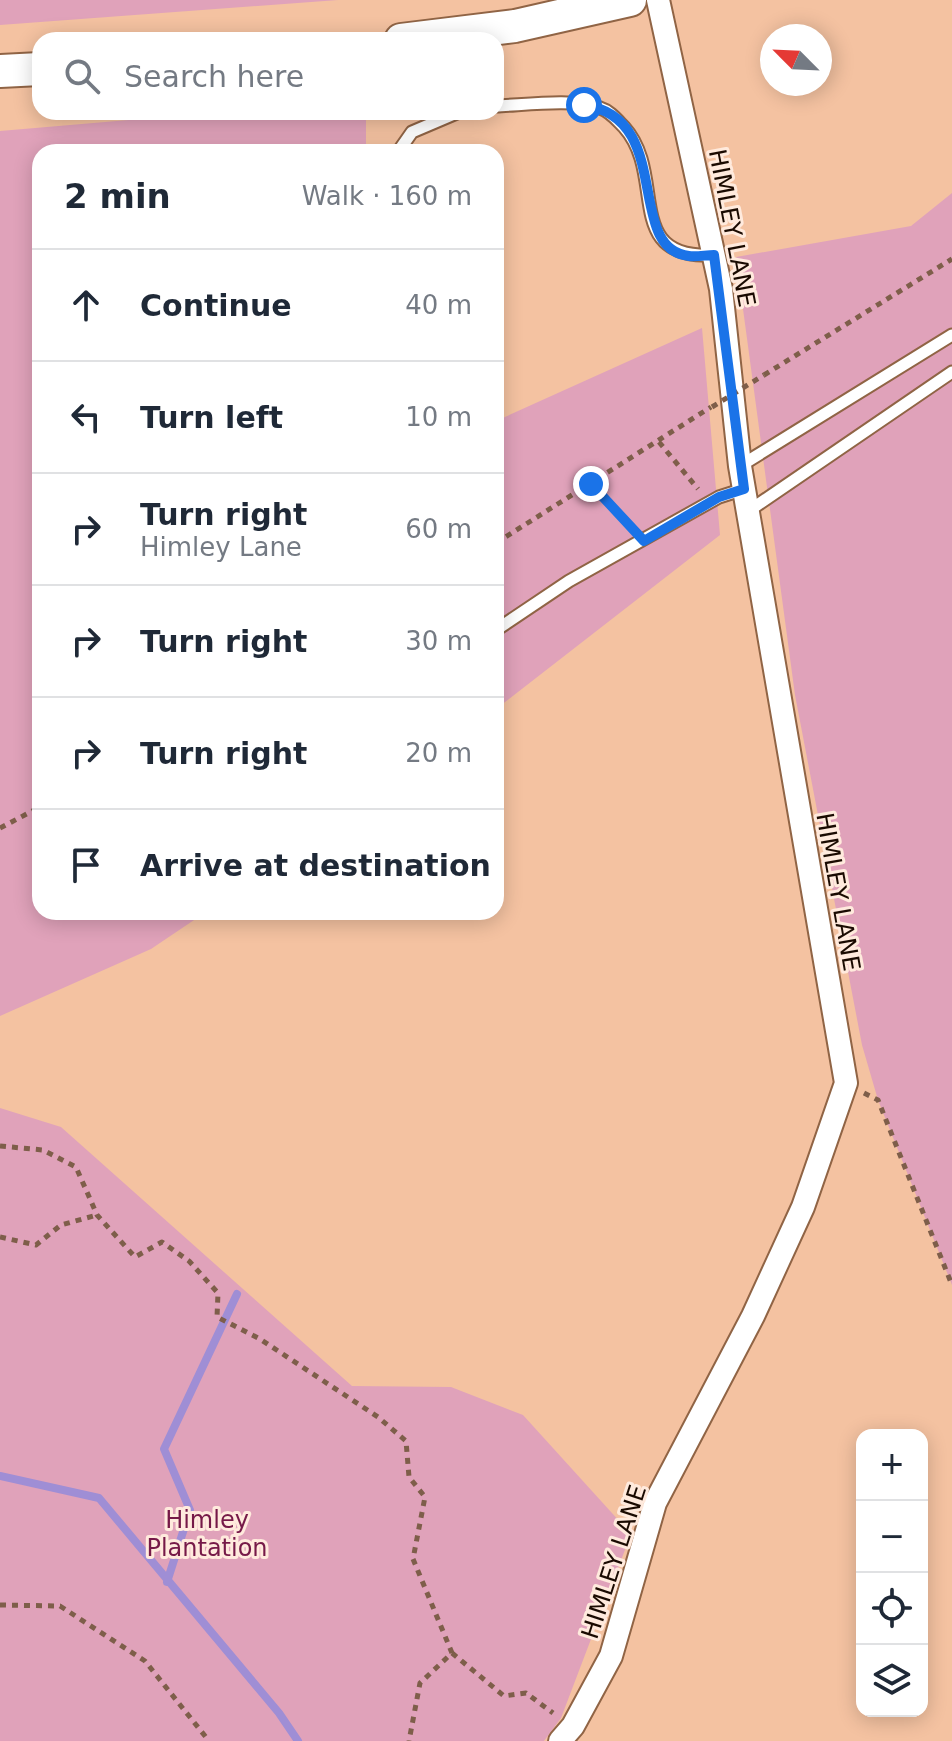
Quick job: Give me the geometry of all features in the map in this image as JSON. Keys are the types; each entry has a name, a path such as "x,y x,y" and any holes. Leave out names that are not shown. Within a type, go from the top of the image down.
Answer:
{"main road":[{"path":"466,32 515,26 630,0"},
{"path":"0,71 32,69"}],"street":[{"name":"HIMLEY LANE","path":"566,1734 611,1656 655,1503 753,1316 797,1221 846,1083 814,915 740,466 721,289 658,0"}],"lane":[{"path":"504,106 584,105 600,107 613,115 642,153 652,219 660,238 673,250 687,256 714,255"},
{"path":"404,144 412,132 440,120"},
{"path":"740,466 952,335"},
{"path":"504,625 569,581 709,502 747,499 952,372"}],"path":[{"path":"504,538 952,259"},
{"path":"659,442 709,502"},
{"path":"591,484 644,541"},
{"path":"0,828 32,811"},
{"path":"846,1083 878,1100 952,1285"},
{"path":"0,1146 43,1150 76,1167 97,1215 135,1257 162,1242 189,1261 218,1293 217,1317 244,1330 378,1417 406,1441 409,1477 425,1497 413,1559 452,1653 504,1696 526,1693 566,1734"},
{"path":"0,1237 36,1245 61,1225 97,1215"},
{"path":"0,1605 60,1606 73,1613 145,1661 209,1741"},
{"path":"409,1741 420,1683 452,1653"}],"green space":[{"path":"0,0 338,0 0,25"},
{"path":"129,120 366,120 366,144 32,144 32,920 194,920 151,949 0,1016 0,131"},
{"path":"952,193 952,1285 878,1100 862,1045 795,695 736,257 911,226"},
{"path":"702,328 720,535 504,703 504,417"},
{"name":"Himley Plantation","path":"0,1108 61,1127 352,1386 451,1387 523,1415 631,1534 561,1718 544,1741 0,1741"}],"waterway":[{"path":"167,1582 190,1510 164,1449 237,1294"},
{"path":"0,1476 99,1498 279,1713 298,1741"}],"route":[{"path":"584,105 600,107 613,115 642,153 652,219 660,238 673,250 687,256 714,255 721,289 744,489 719,497 644,541 591,484"}]}
